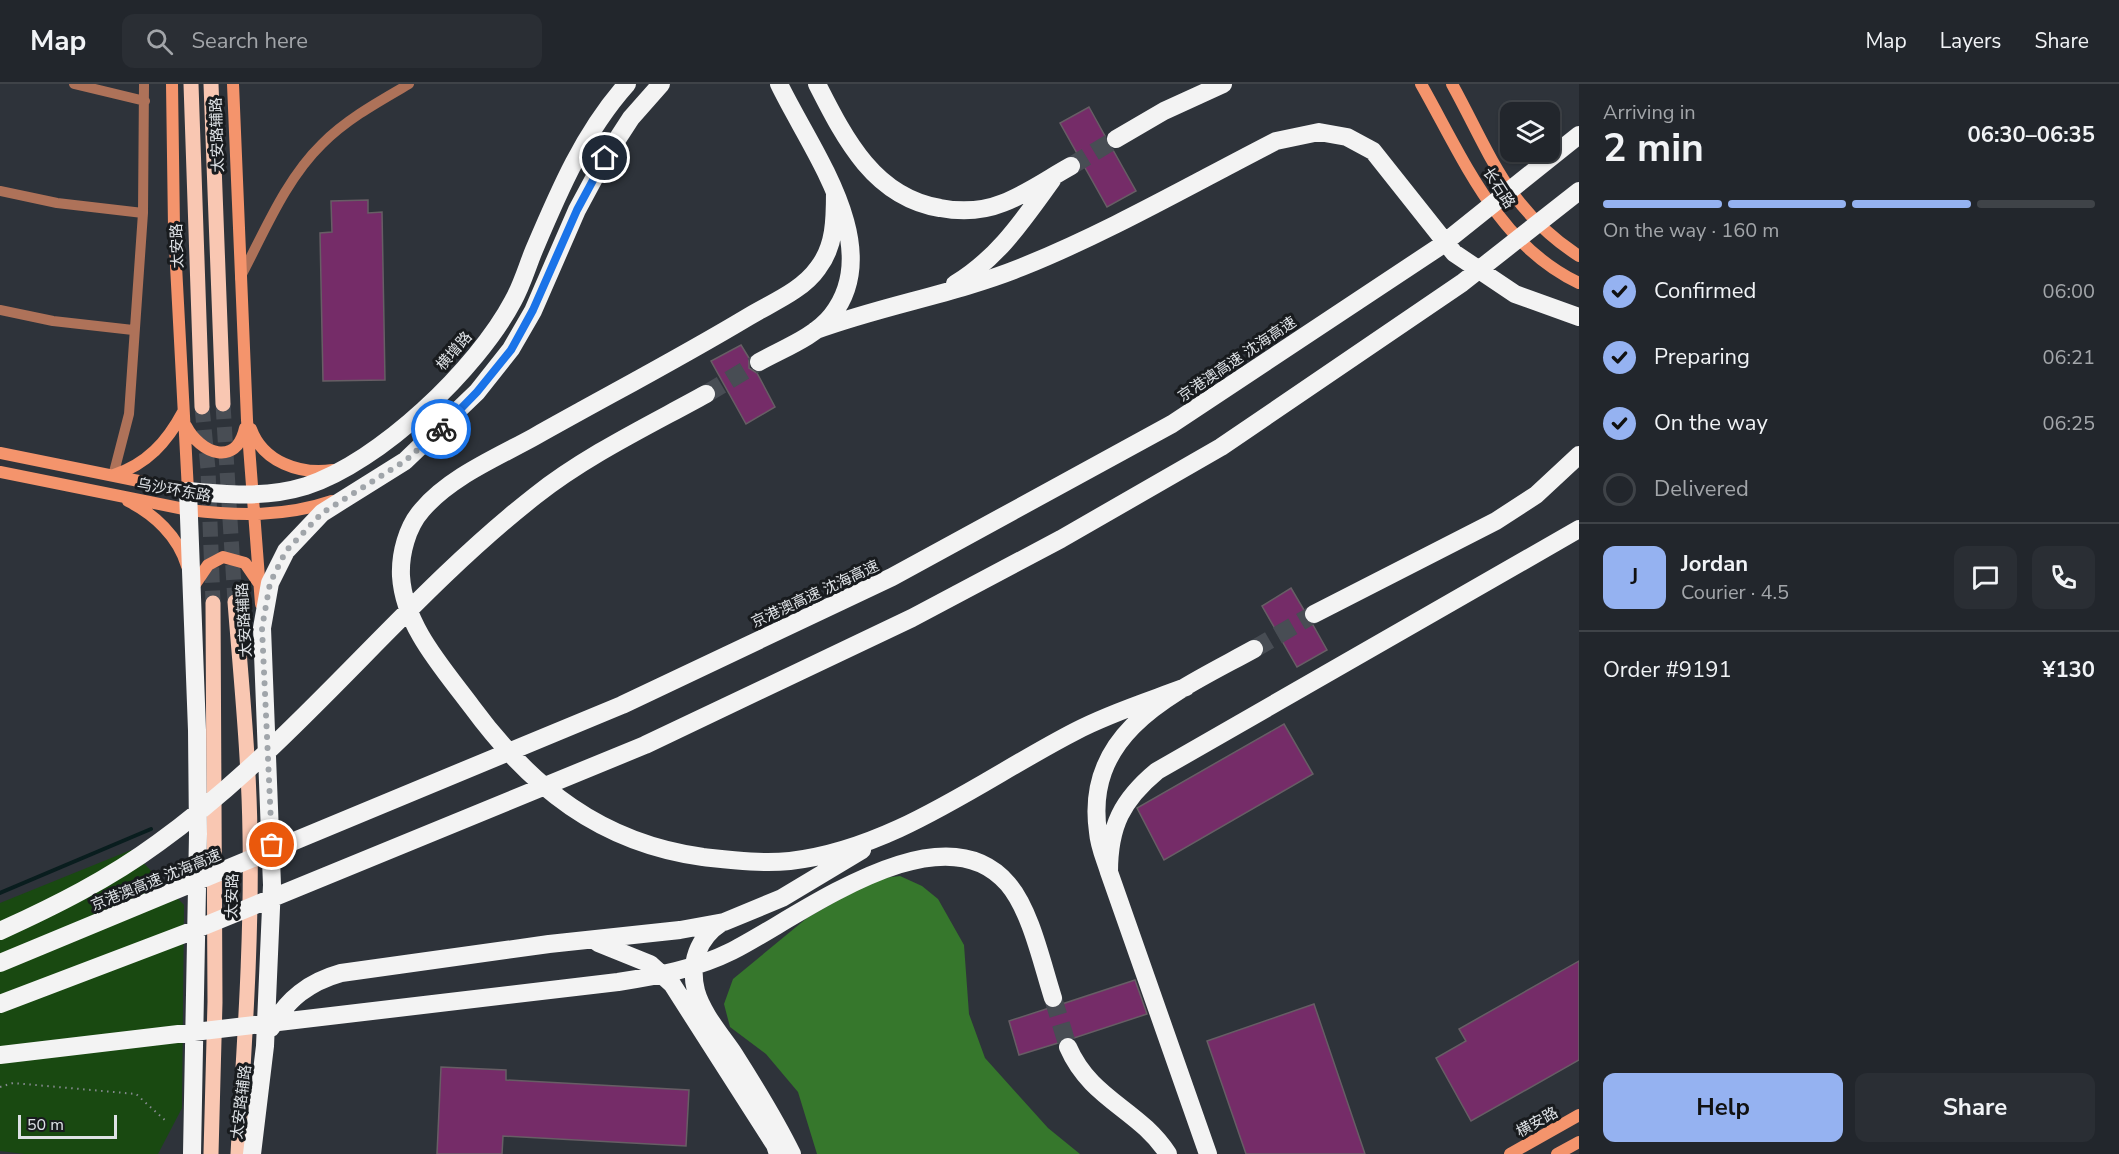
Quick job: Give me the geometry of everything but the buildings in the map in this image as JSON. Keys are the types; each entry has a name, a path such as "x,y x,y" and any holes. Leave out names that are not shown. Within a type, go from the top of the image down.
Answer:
{"highway":[{"name":"横增路","path":"188,491 253,495 304,486 329,477 344,468 391,436 422,411 458,377 491,335 514,300 581,146 606,106 627,84"},
{"path":"262,628 270,583 286,551 322,513 344,497 405,461 477,392 511,350 533,310 577,210 605,158 631,118 661,84"},
{"path":"768,84 794,115"},
{"path":"779,84 835,192 847,222 852,248 851,272 844,297 831,316 816,330"},
{"path":"817,84 854,151 874,176 898,194 923,205 954,210 978,210 1002,203 1064,170 993,256 940,294"},
{"path":"823,84 829,108"},
{"path":"1116,139 1174,106 1223,84"},
{"path":"759,362 816,330 851,317 940,294 1023,267 1276,141 1319,132 1347,137 1373,152 1454,253 1515,294 1579,317"},
{"name":"京港澳高速 沈海高速","path":"0,963 622,705 892,577 1172,424 1439,247 1579,135"},
{"path":"0,1004 192,931 645,745 912,618 1061,538 1221,447 1462,283 1579,191"},
{"path":"835,192 834,225 830,247 816,271 803,284 726,330 467,473 420,512 409,530 402,555 401,578 405,600 425,643 491,733 522,769 546,790 600,824 660,848 692,855 755,861 788,861 822,855 892,833"},
{"path":"0,931 106,878 159,843 226,789 503,522 572,470 706,394"},
{"path":"1314,614 1468,536 1536,495 1579,455"},
{"path":"188,491 193,587 198,834 192,1154"},
{"path":"1109,872 1109,846 1116,822 1138,786 1157,771 1579,529"},
{"name":"太安路辅路","path":"252,1154 266,1038 272,837 262,628"},
{"path":"1208,1154 1109,872 1098,835 1096,812 1102,769 1114,746 1130,728 1186,687 1254,649"},
{"path":"792,1154 768,1107 705,1010 697,992 695,959 699,945 707,932 724,922 782,898 892,833 1077,730 1186,687"},
{"path":"0,1055 650,977 700,965 721,956 855,881 899,863 929,857 957,857 983,865 1007,883 1020,903 1053,998"},
{"path":"266,1038 286,1005 310,984 333,975 549,944 680,930 724,922"},
{"path":"591,941 650,964 672,984 775,1145 778,1154"},
{"path":"1068,1047 1087,1081 1141,1124 1168,1154"}],"main road":[{"path":"172,84 174,228 188,491"},
{"name":"太安路","path":"191,84 202,407"},
{"path":"211,84 222,404"},
{"name":"太安路辅路","path":"233,84 247,420 262,628"},
{"name":"长石路","path":"1421,84 1493,209 1515,237 1538,259 1579,282"},
{"name":"长石路","path":"1452,84 1491,163 1516,200 1541,229 1579,256"},
{"path":"184,416 198,444 219,453 234,448 240,441 247,420"},
{"path":"112,476 136,466 158,449 184,416"},
{"path":"247,420 254,438 264,451 280,463 320,472 344,468"},
{"name":"乌沙环东路","path":"0,453 188,491"},
{"name":"乌沙环东路","path":"0,472 189,510 255,515 306,510 344,497"},
{"path":"116,495 156,519 171,536 184,558 193,587"},
{"path":"193,587 208,565 223,557 245,563 260,585"},
{"name":"太安路","path":"235,602 248,755 250,877 248,1002 238,1154"},
{"name":"太安路","path":"211,1154 214,1002 213,603"},
{"path":"259,1154 262,1079"},
{"name":"横安路","path":"1510,1154 1579,1116"},
{"path":"1557,1154 1579,1142"}],"street":[{"path":"74,84 144,101"},
{"path":"112,476 129,414 133,330 144,213 144,84"},
{"path":"240,278 290,184 321,145 360,111 409,84"},
{"path":"0,191 57,203 144,213"},
{"path":"0,310 53,321 133,330"}],"path":[{"path":"0,1087 14,1083 136,1094 166,1121"}],"green space":[{"path":"131,850 184,905 182,1108 158,1154 25,1154 0,1151 0,903"},
{"path":"900,876 922,886 938,899 964,945 969,1014 985,1058 1048,1128 1080,1154 817,1154 798,1092 766,1054 730,1027 724,1004 733,979 807,918 875,879"}],"waterway":[{"path":"0,893 151,829"}],"tunnel":[{"path":"1071,166 1116,139"},
{"path":"706,394 759,362"},
{"path":"223,404 235,602"},
{"path":"202,407 208,469 213,603"},
{"path":"1254,649 1314,614"},
{"path":"1053,998 1068,1047"}],"way so far":[{"path":"272,845 262,628 270,583 286,551 322,513 344,497 405,461 441,429"}],"route":[{"path":"441,429 477,392 511,350 533,310 577,210 605,158"}]}
